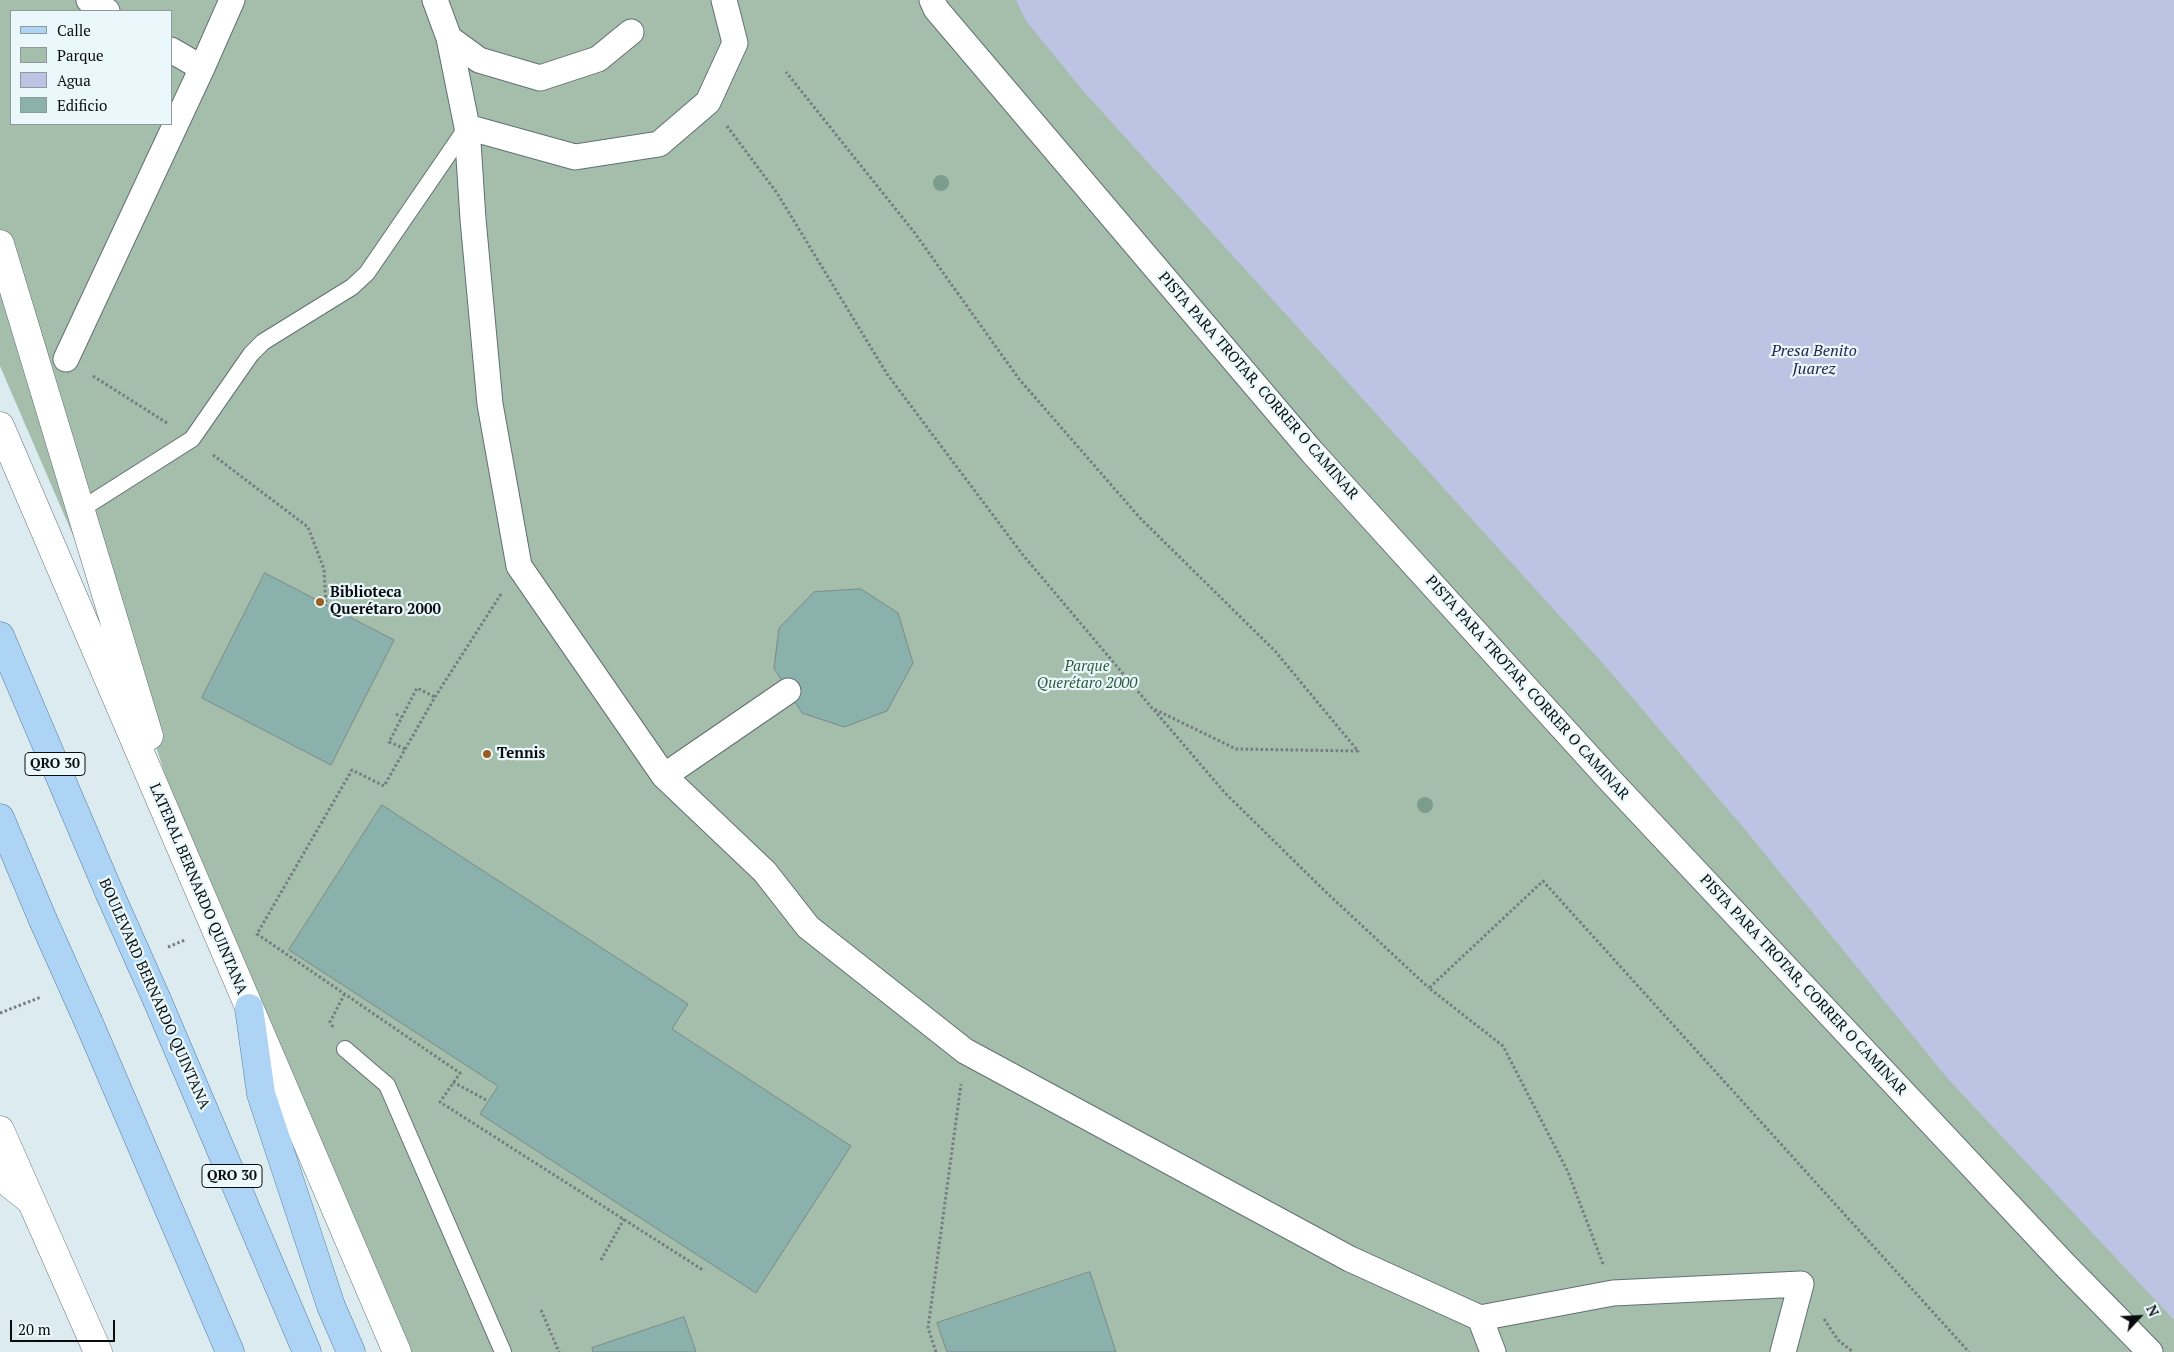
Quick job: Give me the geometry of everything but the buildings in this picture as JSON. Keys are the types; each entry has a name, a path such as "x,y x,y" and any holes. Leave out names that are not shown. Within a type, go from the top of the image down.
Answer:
{"main road":[{"name":"BOULEVARD BERNARDO QUINTANA","path":"0,636 109,892 158,1000 307,1352"},
{"path":"0,818 230,1352"},
{"path":"249,1008 261,1094 331,1306 351,1352"}],"street":[{"path":"89,0 106,10"},
{"path":"66,359 232,0"},
{"path":"467,127 575,157 659,144 708,102 735,44 724,0"},
{"name":"PISTA PARA TROTAR, CORRER O CAMINAR","path":"932,0 936,9 1312,452 1608,778 2064,1264 2150,1352"},
{"path":"438,1 449,38 467,127 473,219 490,404 519,566 664,776 765,872 808,927 965,1052 1350,1259 1480,1318 1613,1293 1801,1284 1783,1352"},
{"path":"449,38 479,60 540,78 598,58 631,32"},
{"path":"172,51 202,68"},
{"path":"0,244 190,871"},
{"name":"LATERAL BERNARDO QUINTANA","path":"0,426 397,1352"},
{"path":"664,776 788,691"},
{"path":"0,1130 98,1352"},
{"path":"0,1176 30,1200"},
{"path":"1480,1318 1493,1352"}],"lane":[{"path":"80,510 192,439 251,354 263,342 352,287 367,274 467,127"},
{"path":"345,1049 387,1085 503,1352"}],"path":[{"path":"786,72 914,232 1019,379 1140,518 1275,650 1358,751 1236,749 1152,708"},
{"path":"708,102 778,193 888,374 1023,555 1225,793 1328,894 1429,988 1503,1046 1568,1172 1613,1293"},
{"path":"66,359 192,439 308,527 324,569 326,605"},
{"path":"519,566 435,697 384,786 352,770 257,934 344,995 460,1072 440,1102 703,1270"},
{"path":"405,749 389,742 417,688 435,697"},
{"path":"396,714 402,717"},
{"path":"1429,988 1542,881 1969,1352"},
{"path":"344,995 330,1022 345,1049"},
{"path":"936,1352 928,1328 965,1052"},
{"path":"453,1082 488,1101"},
{"path":"601,1260 624,1220"},
{"path":"541,1310 559,1352"}],"green space":[{"name":"Parque Querétaro 2000","path":"0,0 2174,0 2174,1352 399,1352 197,876 134,677 0,366"}],"water":[{"name":"Presa Benito Juarez","path":"1016,0 2174,0 2174,1320 1948,1079 1747,832 1607,668 1085,93 1026,21"}],"place":[{"name":"Biblioteca Querétaro 2000","path":"320,602"},
{"name":"Tennis","path":"487,754"}]}
